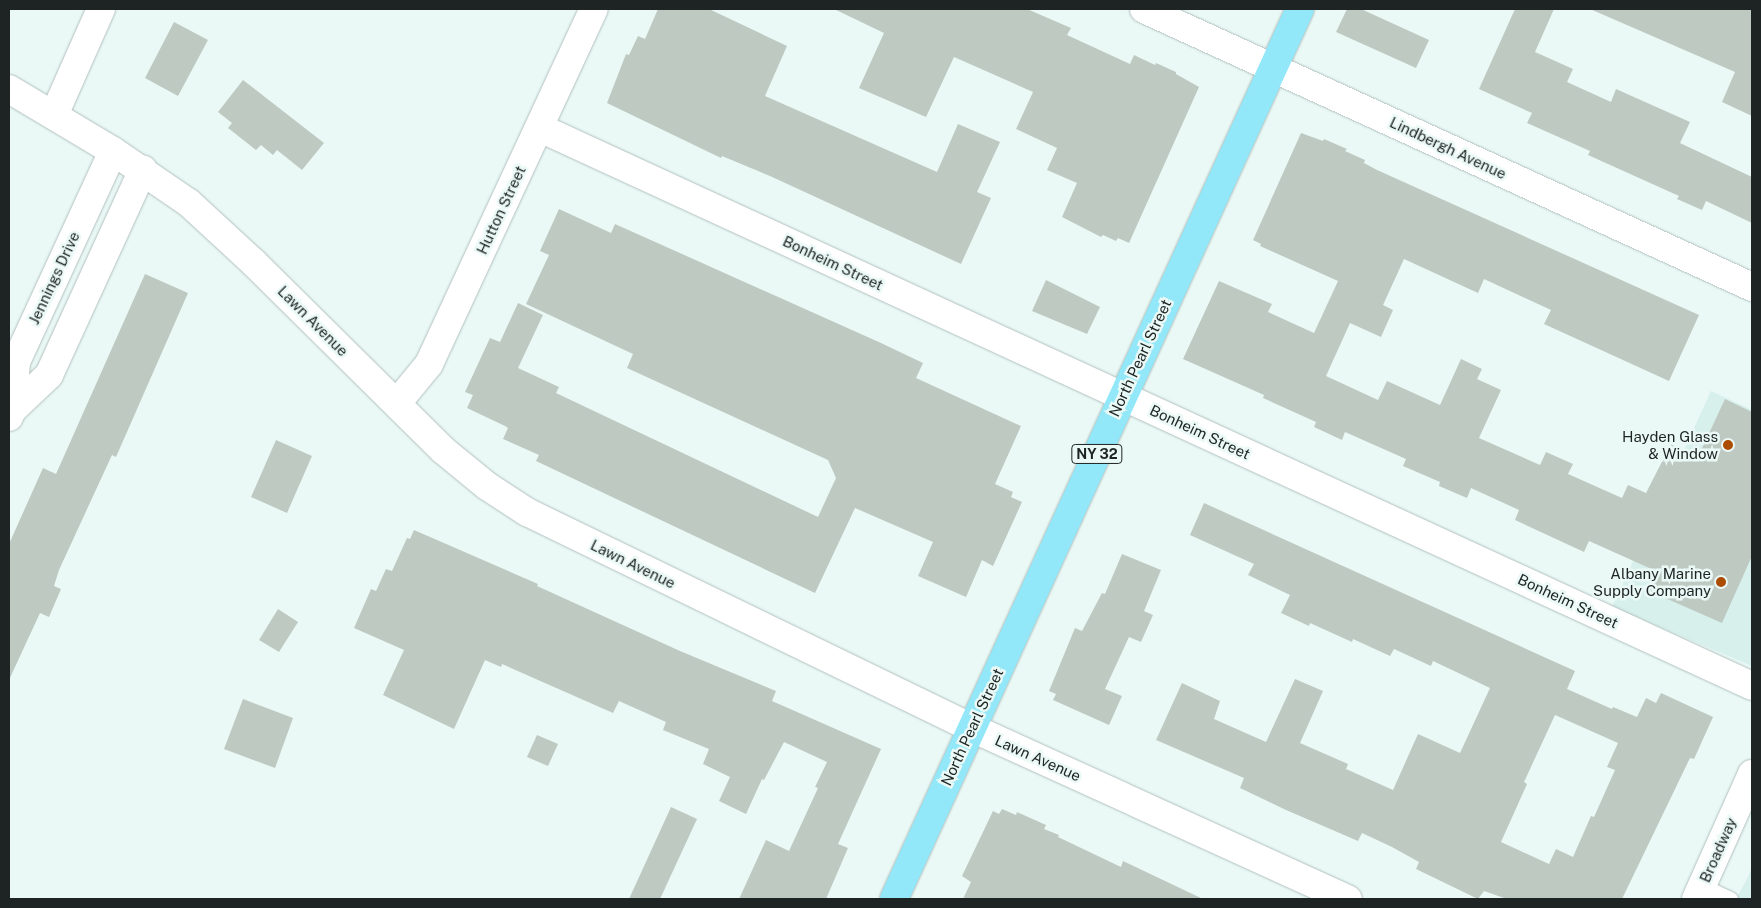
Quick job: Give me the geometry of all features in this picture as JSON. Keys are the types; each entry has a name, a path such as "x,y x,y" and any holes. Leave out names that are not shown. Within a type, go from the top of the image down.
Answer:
{"main road":[{"name":"North Pearl Street","path":"894,899 1300,9"}],"street":[{"path":"54,115 101,9"},
{"name":"Hutton Street","path":"397,404 429,364 594,9"},
{"name":"Lindbergh Avenue","path":"1144,9 1752,286"},
{"name":"Lawn Avenue","path":"9,89 113,151 189,203 226,235 442,450 487,486 527,512 972,728 1348,899"},
{"name":"Bonheim Street","path":"540,128 1752,686"},
{"name":"Jennings Drive","path":"10,413 16,362 113,151"},
{"name":"Jennings Drive","path":"10,413 49,375 143,170"},
{"name":"Broadway","path":"1699,892 1752,774"}],"lane":[{"path":"1699,892 1730,899"}],"shaded area":[{"path":"1711,391 1752,410 1752,666 1612,607"},
{"path":"1752,867 1752,899 1736,899 1748,877"}],"building":[{"path":"658,9 709,9 787,46 765,96 937,172 958,124 1000,142 977,192 991,198 961,264 770,176 722,156 721,158 607,103 626,54 629,55 638,36 645,39"},
{"path":"834,9 1027,9 1071,28 1067,35 1130,64 1134,55 1176,72 1176,74 1199,87 1129,243 1118,238 1116,241 1103,235 1101,237 1062,217 1077,183 1047,170 1057,148 1016,129 1033,92 954,57 926,117 859,88 884,33"},
{"path":"1347,9 1361,9 1429,40 1416,68 1336,32"},
{"path":"1515,9 1554,9 1535,52 1573,69 1567,82 1611,102 1616,89 1690,122 1680,143 1752,177 1752,223 1706,201 1702,210 1677,199 1679,196 1588,155 1590,151 1527,123 1532,113 1479,89"},
{"path":"1590,9 1752,9 1752,116 1722,102 1735,72"},
{"path":"174,22 208,40 178,96 145,78"},
{"path":"243,80 324,143 302,170 277,150 273,155 261,145 256,150 228,128 232,123 218,112"},
{"path":"1301,133 1323,141 1324,139 1347,149 1345,151 1365,160 1364,163 1377,170 1699,315 1669,381 1544,324 1551,310 1484,279 1478,293 1404,259 1383,305 1393,310 1381,337 1350,323 1326,376 1378,400 1387,381 1440,405 1461,359 1482,369 1477,379 1501,390 1479,438 1540,465 1546,452 1573,464 1568,474 1622,498 1628,485 1646,493 1671,444 1698,457 1725,399 1752,412 1752,556 1722,623 1647,590 1656,571 1589,541 1584,552 1515,520 1519,510 1471,488 1467,498 1439,486 1440,482 1403,466 1406,459 1345,432 1342,440 1314,427 1316,422 1263,398 1264,395 1183,359 1219,281 1272,304 1268,312 1314,333 1338,281 1260,246 1261,244 1253,240"},
{"path":"559,209 611,233 615,224 881,343 923,363 916,378 1021,426 995,484 1013,492 1011,497 1022,502 993,566 982,560 966,597 918,576 933,542 855,508 815,593 536,461 539,455 503,439 508,428 467,408 473,395 465,392 490,338 500,342 518,303 543,315 518,368 559,387 556,393 818,517 836,478 828,460 627,368 633,354 526,304 549,255 540,251"},
{"path":"145,274 188,293 116,457 112,455 59,570 54,586 61,589 49,617 40,613 9,680 9,544 43,468 56,474"},
{"path":"1046,280 1100,307 1087,334 1032,311"},
{"path":"276,440 312,456 287,513 251,497"},
{"path":"1204,503 1575,671 1567,689 1612,709 1613,707 1637,717 1646,698 1656,703 1661,693 1713,717 1694,759 1690,758 1622,899 1507,899 1484,891 1478,899 1416,869 1419,862 1392,847 1362,833 1358,841 1286,810 1240,788 1244,778 1156,740 1182,683 1220,701 1214,719 1266,742 1295,679 1323,691 1300,743 1348,764 1346,769 1393,790 1418,734 1460,753 1490,688 1433,661 1431,666 1394,649 1390,656 1353,639 1352,642 1310,623 1309,626 1281,613 1290,595 1248,575 1254,564 1190,535","holes":["1555,715 1618,743 1607,767 1615,770 1594,817 1591,816 1573,857 1556,849 1549,864 1501,842 1527,784 1524,782"]},
{"path":"414,530 538,584 537,586 680,651 776,691 772,701 881,749 838,844 848,848 826,899 739,899 766,840 789,851 818,788 815,787 827,762 784,742 764,780 762,779 746,814 719,801 730,777 703,764 709,749 663,730 666,722 619,701 613,713 502,664 501,667 485,660 454,729 383,695 404,650 354,628 371,589 376,591 386,569 392,571 407,538 410,539"},
{"path":"1122,554 1161,570 1144,611 1153,615 1141,642 1129,637 1105,689 1122,696 1109,725 1053,700 1056,694 1049,691 1075,628 1082,631 1102,593 1105,594"},
{"path":"278,609 298,622 279,652 259,640"},
{"path":"243,699 293,718 275,768 224,749"},
{"path":"537,735 558,744 548,766 527,757"},
{"path":"671,807 697,819 660,899 629,899"},
{"path":"1002,809 1016,815 1017,812 1046,825 1044,829 1059,835 1058,837 1121,867 1123,861 1203,899 963,899 971,882 962,876 993,811 999,814"}],"place":[{"name":"Hayden Glass & Window","path":"1728,445"},
{"name":"Albany Marine Supply Company","path":"1721,582"}]}
